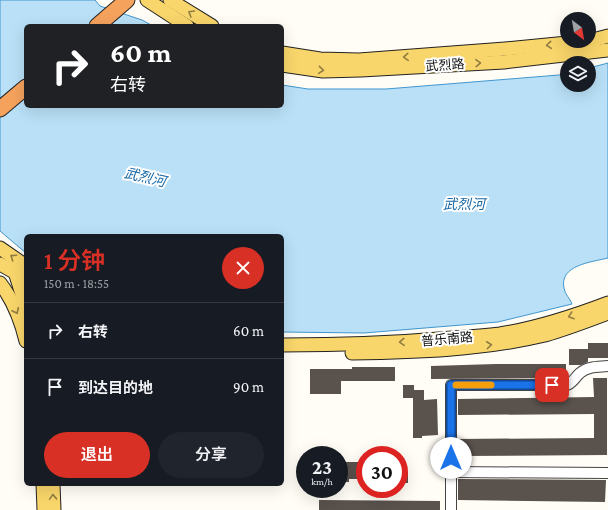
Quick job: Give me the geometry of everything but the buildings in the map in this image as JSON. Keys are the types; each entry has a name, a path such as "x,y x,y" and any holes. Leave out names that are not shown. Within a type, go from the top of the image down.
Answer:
{"highway":[{"path":"99,24 125,2"},
{"path":"0,109 24,89"}],"main road":[{"path":"147,0 184,24"},
{"path":"170,0 209,24"},
{"name":"武烈路","path":"596,42 607,44"},
{"name":"武烈路","path":"284,53 320,59 359,60 560,44"},
{"name":"武烈路","path":"284,65 323,71 504,62 607,44"},
{"path":"0,248 22,272 24,289"},
{"path":"0,264 22,272"},
{"path":"0,284 18,314 24,334"},
{"name":"普乐南路","path":"284,345 360,344 419,341 500,334 530,328 566,318 608,303"},
{"name":"普乐南路","path":"284,352 336,354 391,353 502,343 546,334 608,313"},
{"path":"43,486 44,510"},
{"path":"53,486 54,510"}],"street":[{"path":"450,510 451,385 566,385 571,383 586,369 608,366"},
{"path":"451,472 608,473"}],"water":[{"name":"武烈河","path":"0,0 95,0 100,6 142,20 149,24 24,24 24,108 284,108 284,85 308,89 386,89 560,75 560,92 596,92 596,66 608,63 608,258 578,266 567,274 564,280 564,288 565,293 572,304 498,322 364,333 284,332 284,234 24,234 24,251 0,231"}],"slow traffic":[{"path":"456,385 491,385"}],"route":[{"path":"451,458 451,385 552,385"}]}
